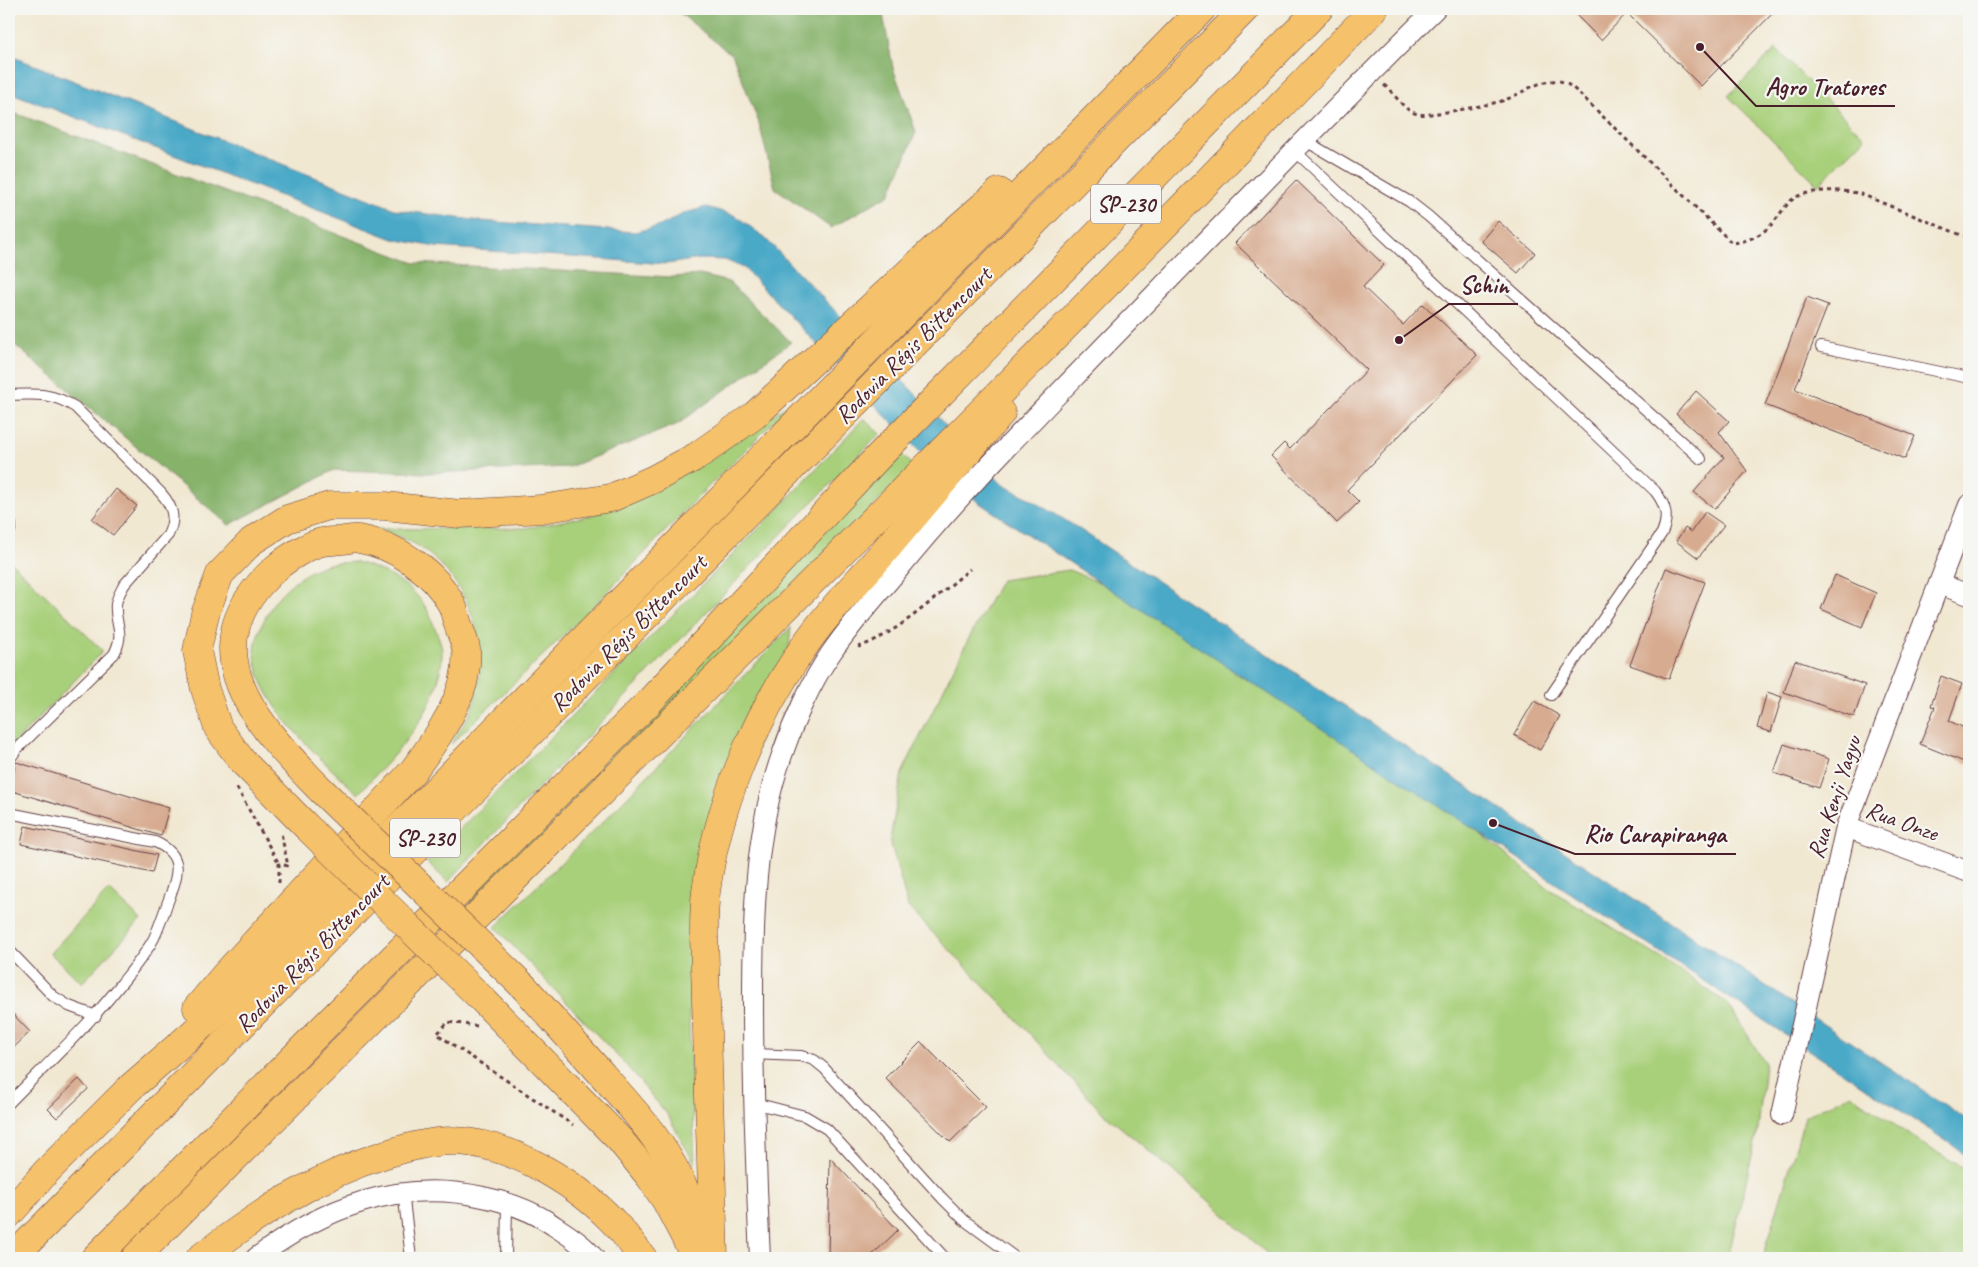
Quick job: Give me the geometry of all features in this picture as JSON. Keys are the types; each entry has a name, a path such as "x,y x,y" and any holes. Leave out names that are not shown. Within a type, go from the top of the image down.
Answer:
{"main road":[{"path":"9,1214 46,1172 131,1087 208,1020 323,906 1202,9"},
{"name":"Rodovia Régis Bittencourt","path":"12,1258 1245,9"},
{"name":"SP-230","path":"95,1258 649,702 879,456 1319,9"},
{"path":"714,1258 704,934 705,894 708,874 726,808 757,726 799,653 840,600 925,501 977,445 1110,287 1191,198 1374,9"},
{"path":"696,1258 666,1201 626,1148 490,1007 242,761 218,728 205,688 197,651 205,614 220,574 252,541 287,519 329,506 385,506 460,514 541,509 611,498 654,479 697,456 755,415 936,248 1156,55"},
{"path":"135,1258 925,501"},
{"path":"131,1087 224,976 412,771 432,746 450,712 463,682 466,649 452,606 439,585 420,568 388,547 358,538 320,542 285,560 258,584 240,615 233,640 233,664 244,693 259,721 284,752 321,790 525,988 641,1117 664,1149 685,1187 694,1214 701,1258"},
{"path":"200,1258 238,1229 279,1202 318,1180 400,1149 431,1142 454,1141 505,1151 561,1179 594,1203 620,1228 643,1258"}],"street":[{"path":"977,445 1299,145 1435,9"},
{"path":"760,1258 753,1054 755,904 760,848 769,798 781,756 800,710 829,657 858,617 925,501"},
{"name":"Rua Kenji Yagyu","path":"1782,1115 1846,827 1969,505"},
{"path":"1939,584 1969,595"},
{"name":"Rua Onze","path":"1846,827 1969,872"},
{"path":"256,1258 334,1211 374,1198 403,1192 442,1190 464,1192 507,1202 526,1209 572,1237 594,1258"}],"lane":[{"path":"1299,145 1410,202 1428,216 1701,459"},
{"path":"1299,145 1655,491 1664,504 1666,524 1662,533 1551,695"},
{"path":"1821,347 1969,378"},
{"path":"9,395 47,394 64,400 74,407 161,493 169,503 174,514 168,535 124,585 119,594 116,611 120,633 119,644 114,654 17,749 9,760"},
{"path":"9,516 11,526 9,533"},
{"path":"9,813 155,842 167,849 177,863 178,868 176,879 153,939 138,963 96,1016 9,1103"},
{"path":"9,950 52,996 69,1006 96,1016"},
{"path":"753,1054 801,1056 814,1060 824,1068 964,1220 1016,1258"},
{"path":"754,1103 805,1116 827,1129 945,1258"},
{"path":"403,1192 411,1258"},
{"path":"506,1258 507,1202"}],"path":[{"path":"1369,74 1392,91 1408,110 1420,115 1484,106 1506,100 1545,82 1561,80 1584,98 1732,243 1745,242 1770,226 1796,198 1840,190 1858,193 1969,238"},
{"path":"829,657 870,644 883,636 970,569"},
{"path":"233,781 278,864 279,888"},
{"path":"278,864 288,866 279,827 301,821"},
{"path":"490,1007 482,1027 448,1022 437,1034 576,1128"}],"green space":[{"path":"675,9 882,9 893,68 916,132 890,194 831,228 775,188 759,123 733,56"},
{"path":"1776,49 1865,138 1818,185 1728,96"},
{"path":"9,111 415,263 672,277 700,275 729,282 791,342 678,424 569,467 428,473 334,470 229,525 9,340"},
{"path":"796,399 698,497 589,611 451,744 472,708 479,681 478,637 472,616 464,597 438,562 415,544 378,529 526,528 593,515 712,459"},
{"path":"864,418 880,434 787,528 448,882 427,862 774,513"},
{"path":"901,454 913,466 477,909 465,897"},
{"path":"9,560 103,651 9,749"},
{"path":"356,562 392,576 421,600 428,611 442,649 440,673 434,693 425,712 401,747 358,794 313,751 283,717 262,681 255,656 256,642 263,622 274,602 287,588 318,568 333,563"},
{"path":"1069,570 1130,595 1185,632 1238,675 1300,707 1468,824 1546,887 1667,962 1728,1004 1765,1063 1758,1130 1728,1258 1272,1258 1207,1199 1101,1111 1005,1007 908,907 890,840 902,773 967,642 1001,580"},
{"path":"791,627 789,647 691,951 689,1023 695,1164 667,1114 625,1064 495,927 604,821"},
{"path":"109,890 141,920 82,983 50,953"},
{"path":"1851,1094 1919,1142 1969,1171 1969,1258 1763,1258 1805,1116"}],"water":[{"path":"9,55 397,210 481,221 635,232 660,226 685,213 707,207 736,216 764,237 1003,485 1029,498 1073,525 1969,1121 1969,1158 1951,1144 978,502 917,449 744,268 725,260 700,259 666,264 436,247 393,239 9,92"}],"building":[{"path":"1570,9 1777,9 1701,86 1627,13 1601,40"},
{"path":"1296,180 1384,265 1363,287 1403,325 1423,304 1477,355 1347,490 1359,502 1337,523 1271,456 1284,443 1290,449 1367,370 1235,243"},
{"path":"1498,221 1535,253 1518,273 1481,241"},
{"path":"1807,297 1828,305 1795,389 1915,436 1905,459 1765,405"},
{"path":"1696,391 1729,421 1719,432 1747,471 1715,509 1694,492 1724,457 1676,414"},
{"path":"116,489 137,506 113,535 92,519"},
{"path":"1705,512 1724,525 1698,558 1676,541 1685,528 1691,532"},
{"path":"1666,568 1705,582 1669,679 1630,665"},
{"path":"1835,575 1876,593 1862,627 1821,609"},
{"path":"1795,660 1865,685 1854,717 1784,692"},
{"path":"1941,676 1962,684 1949,721 1969,730 1969,764 1920,744 1935,707 1931,706"},
{"path":"1767,692 1782,697 1771,732 1757,728"},
{"path":"1534,701 1560,716 1540,750 1514,735"},
{"path":"1784,744 1829,759 1819,788 1774,773"},
{"path":"16,762 169,808 161,836 9,790"},
{"path":"25,826 157,855 152,873 21,844"},
{"path":"9,1010 30,1032 9,1052"},
{"path":"921,1042 986,1107 950,1142 885,1078"},
{"path":"79,1079 88,1089 57,1118 48,1109"},
{"path":"830,1158 898,1230 869,1258 828,1258"}],"place":[{"name":"Agro Tratores","path":"1700,47"},
{"name":"Schin","path":"1399,340"},
{"name":"Rio Carapiranga","path":"1493,823"}]}
